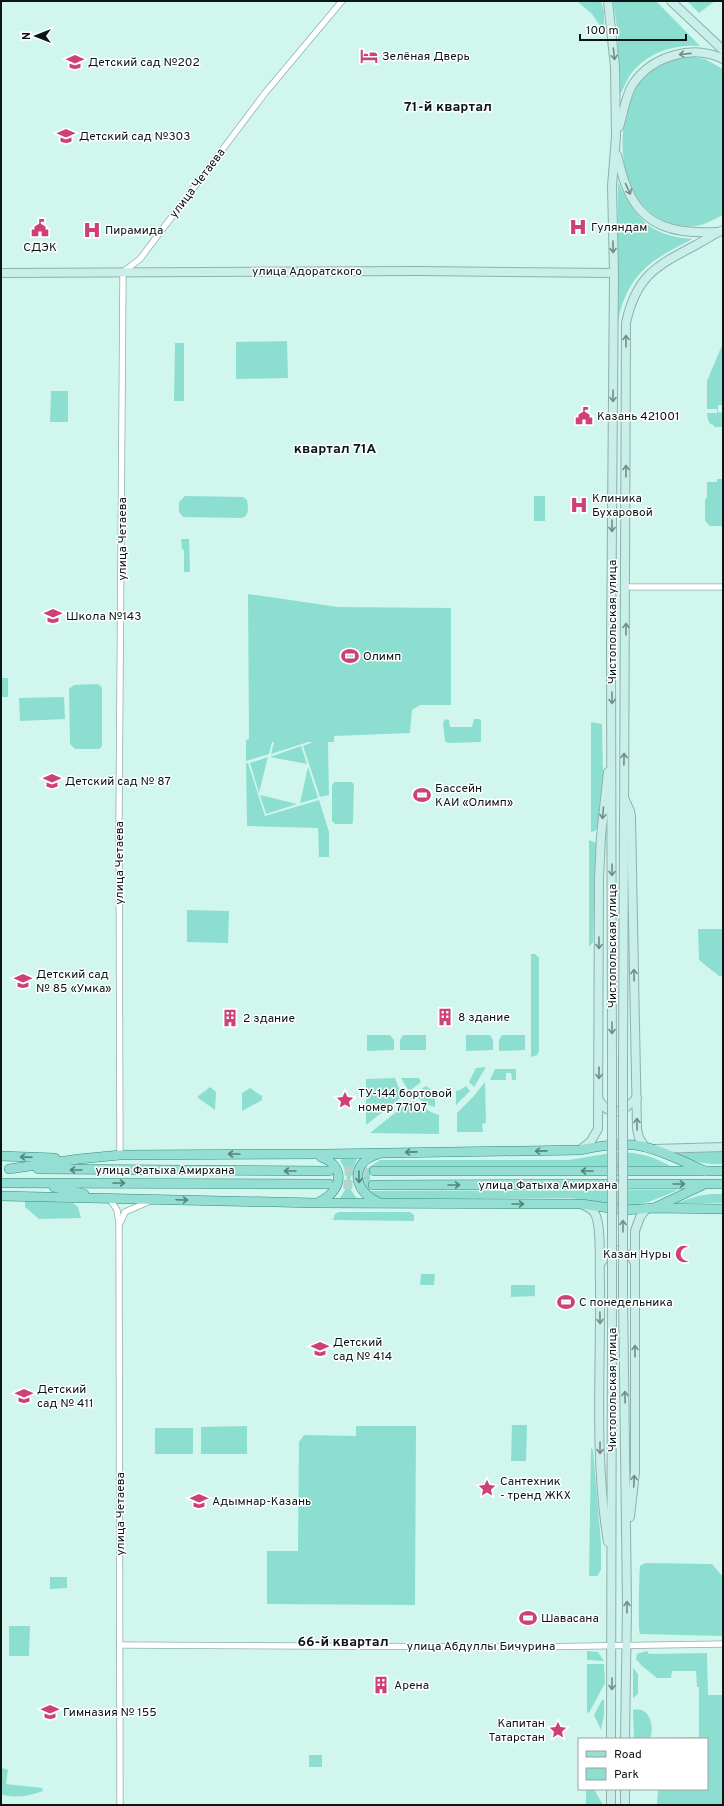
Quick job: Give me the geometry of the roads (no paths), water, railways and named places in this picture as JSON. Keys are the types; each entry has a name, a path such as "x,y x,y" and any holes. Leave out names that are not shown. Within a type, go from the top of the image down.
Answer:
{"main road":[{"name":"Чистопольская улица","path":"608,1 615,67 616,136 616,152 612,186 614,274 611,1738"},
{"path":"671,1 723,50"},
{"name":"Чистопольская улица","path":"616,136 633,84 649,66 662,59 685,53 704,54 723,59"},
{"name":"Чистопольская улица","path":"616,152 627,188 638,207 652,221 670,229 692,233 720,231"},
{"name":"Чистопольская улица","path":"625,1738 624,798 626,323 630,304 639,286 653,269 720,231"},
{"name":"улица Адоратского","path":"1,273 418,271 614,274"},
{"path":"580,1150 591,1142 597,1134 599,1100 599,879 606,781 612,747"},
{"path":"624,798 631,817 636,1098 638,1134 648,1148 705,1171"},
{"path":"599,1100 606,1109 615,1112 626,1109 636,1098"},
{"path":"5,1169 120,1155 580,1150 614,1145 648,1148 723,1147"},
{"path":"381,1153 366,1160 359,1170 357,1177 361,1189 366,1195 381,1203"},
{"path":"315,1154 331,1161 337,1170 339,1177 333,1193 316,1203"},
{"path":"1,1156 79,1159"},
{"name":"улица Фатыха Амирхана","path":"5,1169 329,1171"},
{"name":"улица Фатыха Амирхана","path":"374,1171 723,1171"},
{"name":"улица Фатыха Амирхана","path":"1,1183 329,1184"},
{"path":"38,1183 105,1198"},
{"path":"626,1548 635,1472 636,1231 640,1217 651,1208 705,1184"},
{"name":"улица Фатыха Амирхана","path":"373,1185 723,1184"},
{"path":"1,1196 316,1203 581,1204 606,1208 723,1209"},
{"path":"581,1204 596,1214 598,1230 600,1265 600,1476 602,1507 611,1566"},
{"path":"600,1265 604,1256 611,1252 620,1250 632,1257 635,1265"},
{"path":"611,1790 611,1805"},
{"path":"624,1805 625,1790"}],"street":[{"name":"улица Четаева","path":"120,1155 119,814 123,272 140,259 265,93 342,1"},
{"path":"626,587 723,588"},
{"name":"улица Четаева","path":"105,1198 117,1210 119,1223 120,1805"},
{"path":"119,1223 125,1212 154,1199"},
{"name":"улица Абдуллы Бичурина","path":"120,1645 512,1647 723,1644"}],"tunnel":[{"path":"331,1171 374,1171"},
{"path":"330,1184 373,1185"}],"place":[{"name":"Зелёная Дверь","path":"369,56"},
{"name":"Детский сад №202","path":"75,62"},
{"name":"Детский сад №303","path":"66,136"},
{"name":"Гуляндам","path":"578,227"},
{"name":"СДЭК","path":"40,228"},
{"name":"Пирамида","path":"92,230"},
{"name":"Казань 421001","path":"584,416"},
{"name":"Клиника Бухаровой","path":"579,505"},
{"name":"Школа №143","path":"53,616"},
{"name":"Олимп","path":"350,656"},
{"name":"Детский сад № 87","path":"52,781"},
{"name":"Бассейн КАИ «Олимп»","path":"422,795"},
{"name":"Детский сад № 85 «Умка»","path":"23,981"},
{"name":"8 здание","path":"445,1017"},
{"name":"2 здание","path":"230,1018"},
{"name":"ТУ-144 бортовой номер 77107","path":"345,1100"},
{"name":"Казан Нуры","path":"684,1254"},
{"name":"С понедельника","path":"566,1302"},
{"name":"Детский сад № 414","path":"320,1349"},
{"name":"Детский сад № 411","path":"24,1396"},
{"name":"Сантехник - тренд ЖКХ","path":"487,1488"},
{"name":"Адымнар-Казань","path":"199,1501"},
{"name":"Шавасана","path":"528,1618"},
{"name":"Арена","path":"381,1685"},
{"name":"Гимназия № 155","path":"50,1712"},
{"name":"Капитан Татарстан","path":"558,1730"}],"district":[{"name":"71-й квартал","path":"448,106"},
{"name":"квартал 71А","path":"335,448"},
{"name":"66-й квартал","path":"343,1641"}]}
